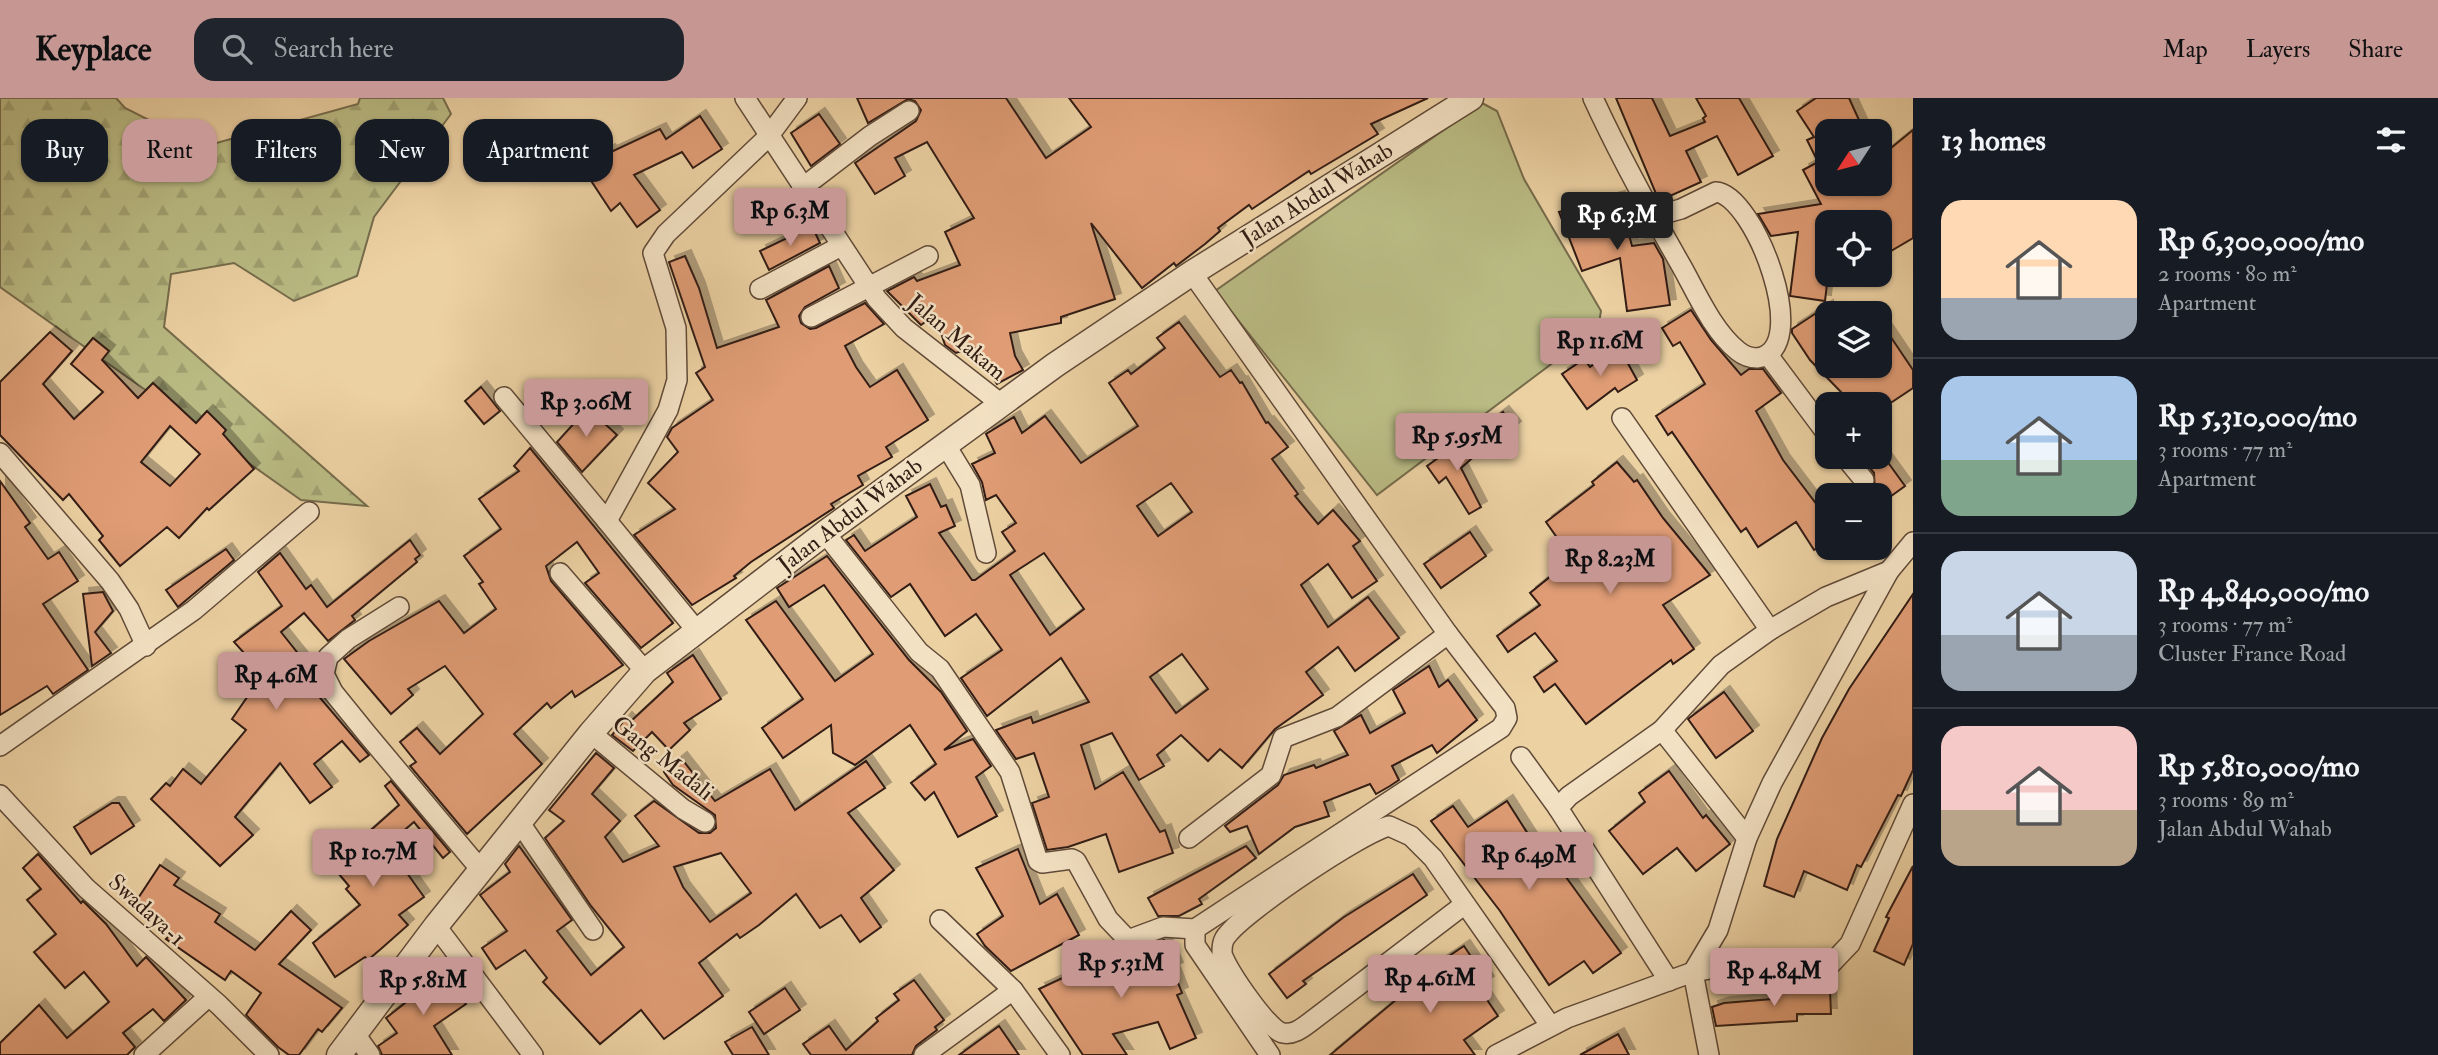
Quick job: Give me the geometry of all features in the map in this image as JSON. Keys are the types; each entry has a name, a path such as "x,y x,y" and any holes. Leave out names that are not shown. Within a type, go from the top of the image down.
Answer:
{"street":[{"name":"Jalan Makam","path":"744,98 869,287 904,328 1000,404"},
{"path":"607,521 668,410 677,380 676,328 653,253 655,247 768,137 797,98"},
{"name":"Jalan Abdul Wahab","path":"339,1055 436,926 591,733 646,671 825,533 1000,404 1192,273 1471,98"},
{"path":"1593,98 1651,217 1704,306 1731,344 1752,358 1768,355 1782,331 1777,292 1752,227 1734,200 1716,192 1681,209 1651,217"},
{"path":"802,188 870,136 909,111"},
{"path":"760,289 841,246"},
{"path":"811,317 928,256"},
{"path":"825,533 919,652 940,669 1010,772 1038,861 1076,861 1108,919 1128,940 1163,927 1195,929 1501,728 1507,718 1505,708 1448,634 1192,273"},
{"path":"1768,355 1815,418"},
{"path":"504,397 697,631"},
{"path":"1622,418 1770,630"},
{"path":"945,444 970,485 986,552"},
{"path":"0,453 110,581 129,609 146,646"},
{"path":"1855,469 1864,480"},
{"path":"0,746 146,646 245,569 309,512"},
{"path":"1709,1055 1693,972 1718,930 1747,838 1772,783 1889,571 1913,542"},
{"path":"1558,808 1569,796 1662,730 1721,665 1770,630 1826,597 1889,571"},
{"path":"560,573 646,671"},
{"path":"399,607 338,648 328,657 324,674 350,713 481,870"},
{"path":"1189,838 1271,775 1283,738 1337,717 1448,634"},
{"path":"1662,730 1747,838"},
{"name":"Gang Madali","path":"591,733 683,808 705,822"},
{"path":"1521,757 1558,808 1669,981"},
{"name":"Swadaya-1","path":"0,794 86,888 235,1021 269,1055"},
{"path":"1496,1055 1550,1025 1693,972 1733,965 1820,969 1836,962 1850,944 1913,804"},
{"path":"520,823 593,930"},
{"path":"1465,904 1308,1023 1289,1033 1279,1032 1264,1016 1231,973 1222,954 1228,933 1271,899 1364,835 1389,826 1399,829 1422,845 1465,904 1550,1025"},
{"path":"940,920 1013,990 1060,1055"},
{"path":"436,926 533,1055"},
{"path":"1195,929 1195,945 1270,1055"},
{"path":"924,1055 1013,990"},
{"path":"144,1055 213,1001"},
{"path":"355,1034 370,1055"}],"green space":[{"path":"0,98 116,98 125,108 147,119 122,119 122,182 217,182 217,143 231,139 231,182 341,182 341,119 304,119 358,104 360,98 443,98 451,114 447,119 355,119 355,182 400,182 374,217 357,276 294,301 234,263 171,274 164,327 367,506 301,500 0,287"},
{"path":"1482,103 1497,111 1524,179 1601,311 1598,329 1377,495 1215,291"}],"building":[{"path":"857,98 1006,98 1046,158 1091,127 1069,98 1428,98 1371,124 1378,134 1311,174 1309,171 1252,209 1249,205 1218,228 1220,231 1205,244 1176,266 1174,263 1142,288 1091,223 1115,299 1061,317 1061,323 1010,333 1015,356 1023,370 997,384 974,347 956,353 945,345 935,315 921,325 887,291 914,277 917,281 960,265 945,232 974,218 927,142 895,158 905,176 875,194 855,163 916,121 921,110 915,101 908,99 868,123"},
{"path":"1616,98 1652,98 1670,136 1705,122 1703,118 1706,116 1696,98 1739,98 1773,156 1738,175 1717,136 1686,151 1701,182 1659,201"},
{"path":"1816,98 1849,98 1859,119 1815,119 1815,156 1807,140 1814,137 1797,111"},
{"path":"819,114 840,144 811,166 791,133"},
{"path":"700,116 722,149 693,168 682,152 634,175 660,210 637,227 620,203 611,211 592,182 613,182 613,151 660,129 666,139"},
{"path":"1913,130 1913,238 1892,250 1892,210 1815,210 1815,287 1827,287 1825,301 1790,296 1798,232 1771,236 1758,214 1821,204 1817,196 1892,196 1892,147"},
{"path":"1815,164 1815,193 1803,170"},
{"path":"1619,197 1632,246 1654,243 1663,259 1670,305 1627,311 1620,258 1582,271 1559,212"},
{"path":"812,226 820,243 769,270 760,251"},
{"path":"685,256 699,288 717,348 779,327 766,300 829,266 839,288 805,307 799,316 801,323 810,329 816,328 865,303 884,324 845,346 856,367 870,387 897,370 928,420 886,447 892,457 858,476 863,485 831,504 834,508 751,562 734,576 736,578 692,605 634,535 675,509 648,483 678,452 667,437 672,428 713,400 696,373 705,367 669,262"},
{"path":"1691,310 1711,340 1741,375 1749,369 1763,369 1781,393 1756,411 1783,460 1815,502 1815,549 1796,522 1758,547 1746,528 1741,532 1672,432 1668,435 1656,416 1705,384 1680,342 1673,346 1662,328"},
{"path":"1815,314 1815,365 1792,333 1792,329"},
{"path":"1179,322 1220,377 1231,370 1240,383 1242,382 1266,423 1268,422 1288,447 1272,459 1298,494 1295,496 1318,524 1333,510 1360,541 1353,546 1377,581 1352,598 1328,564 1301,585 1328,627 1368,597 1399,638 1355,671 1338,647 1306,672 1323,695 1275,729 1242,768 1220,749 1208,761 1181,735 1157,755 1164,766 1139,780 1112,733 1081,745 1095,789 1123,772 1160,832 1165,830 1173,853 1119,872 1106,834 1068,847 1047,850 1032,803 1049,797 1034,753 1016,759 996,730 1031,717 1033,723 1089,702 1061,658 987,716 961,678 1002,650 976,614 945,636 910,584 891,597 846,540 854,535 865,551 917,517 906,496 930,484 941,507 946,505 955,526 939,533 972,580 975,580 1015,551 1002,532 1016,523 996,495 986,500 982,482 972,464 995,453 986,434 1014,417 1022,433 1045,416 1081,463 1138,426 1109,383 1128,370 1131,374 1165,348 1157,338","holes":["1171,483 1192,512 1158,536 1137,506","1044,553 1084,609 1050,635 1010,575","1182,654 1208,689 1176,713 1150,677"]},
{"path":"50,332 72,351 43,384 74,419 103,392 71,364 93,338 109,351 102,360 138,398 153,383 196,423 207,411 226,430 223,434 254,469 209,510 207,508 179,538 167,527 120,566 99,540 103,536 69,494 63,500 0,435 0,382","holes":["170,426 200,454 170,486 141,462"]},
{"path":"1892,339 1913,370 1913,388 1892,402 1892,392 1841,392 1827,378 1892,378"},
{"path":"1619,347 1637,380 1618,392 1615,388 1587,409 1562,374 1584,359 1590,367"},
{"path":"481,387 500,411 484,424 465,401"},
{"path":"588,408 617,435 582,472 557,442"},
{"path":"1503,412 1515,427 1489,449 1476,433"},
{"path":"1466,438 1478,453 1461,468 1481,507 1469,514 1446,477 1439,483 1427,466"},
{"path":"530,448 673,623 641,648 585,583 599,573 577,542 546,566 551,581 623,665 575,697 572,691 551,708 547,703 514,734 542,764 467,834 410,766 416,762 400,742 417,728 440,754 483,714 445,666 408,689 413,695 391,714 344,659 369,641 439,601 464,633 496,609 479,584 483,582 464,556 501,529 479,499 519,471 514,466"},
{"path":"1617,462 1634,482 1637,480 1663,518 1710,575 1663,605 1694,649 1673,664 1671,660 1586,724 1555,684 1544,692 1534,677 1557,661 1535,633 1508,652 1497,636 1540,605 1530,593 1572,559 1546,522 1594,485 1592,482"},
{"path":"1892,468 1905,486 1892,495 1892,483 1875,483 1871,469"},
{"path":"0,481 30,523 25,527 48,559 59,552 78,581 43,604 88,670 53,694 47,686 0,715"},
{"path":"1470,532 1486,556 1441,588 1424,564"},
{"path":"410,540 420,555 415,559 417,562 352,616 355,620 328,641 304,613 281,632 312,671 314,681 309,685 369,755 360,762 342,741 314,764 332,787 310,803 280,763 235,817 253,835 220,866 151,799 166,783 170,786 183,769 201,784 246,730 232,719 263,674 234,642 282,606 258,572 280,553 306,589 311,585 327,607"},
{"path":"226,549 234,560 178,607 166,590"},
{"path":"827,556 909,660 941,692 967,731 944,750 973,739 991,766 976,777 997,816 958,837 934,792 925,800 911,783 936,764 910,725 855,765 833,753 831,725 783,758 762,728 803,699 746,620 776,601 835,681 873,654 824,585 789,607 777,588"},
{"path":"103,592 113,611 95,632 111,653 92,666 83,594"},
{"path":"1913,594 1913,770 1901,796 1898,795 1861,867 1857,865 1847,890 1804,871 1794,897 1764,886 1777,839 1822,738 1849,689"},
{"path":"693,655 721,699 684,723 690,730 669,750 652,732 633,751 612,735 626,718 630,722 673,682 667,673"},
{"path":"1429,666 1439,687 1448,680 1477,720 1437,753 1432,745 1392,766 1399,780 1376,794 1370,784 1324,802 1329,816 1295,827 1259,854 1247,826 1230,832 1225,826 1278,785 1284,775 1314,765 1316,768 1348,755 1334,731 1361,715 1370,733 1405,713 1393,690"},
{"path":"1724,692 1753,731 1716,758 1688,719"},
{"path":"596,753 614,768 592,794 620,821 605,837 623,862 659,846 635,816 654,801 699,833 710,833 716,828 715,815 673,785 664,772 681,758 715,801 770,769 795,810 866,761 885,788 848,813 894,870 861,898 881,927 860,942 841,915 820,928 796,894 759,925 740,938 737,934 699,963 723,996 664,1039 641,1010 600,1044 543,982 547,978 525,950 496,969 482,948 507,931 480,895 510,872 505,864 519,846 572,920 557,931 591,975 624,947 591,906 545,838 564,821 549,810","holes":["721,853 751,893 710,922 683,887 674,867"]},
{"path":"1669,771 1703,818 1706,815 1730,844 1696,871 1677,848 1643,874 1609,831 1645,802 1639,793"},
{"path":"391,781 450,852 443,858 414,822 387,845 424,897 399,915 408,925 368,960 365,957 335,977 313,943 360,905 346,889 349,886 323,855 345,836 353,846 399,805 385,786"},
{"path":"1507,801 1544,859 1550,855 1621,953 1593,973 1584,961 1549,985 1500,911 1431,821 1453,806 1468,827"},
{"path":"112,803 119,803 134,826 91,854 74,827"},
{"path":"1246,846 1256,858 1199,899 1202,904 1179,916 1158,916 1148,898"},
{"path":"1018,849 1040,904 1057,894 1079,935 1011,971 985,946 977,934 1003,916 976,868"},
{"path":"38,854 81,903 83,901 106,924 137,966 146,957 186,1000 164,1021 153,1009 123,1033 135,1047 127,1055 0,1055 0,1043 39,1005 67,1038 109,1002 84,972 65,988 34,952 56,934 27,900 41,889 23,868"},
{"path":"160,865 179,878 174,885 220,914 215,922 255,950 291,911 311,930 279,964 342,1008 322,1032 318,1029 299,1055 289,1055 278,1047 246,1015 261,993 231,971 225,980 166,939 169,936 161,931 163,927 133,906"},
{"path":"1913,866 1913,944 1904,965 1874,951 1889,918 1886,917"},
{"path":"1413,874 1427,895 1303,981 1306,984 1287,998 1269,974 1344,917"},
{"path":"1164,940 1177,968 1173,970 1182,993 1177,995 1196,1038 1170,1049 1158,1022 1113,1034 1127,1055 1083,1055 1039,989 1122,950 1132,951"},
{"path":"1464,946 1488,982 1479,988 1498,1016 1464,1040 1475,1055 1330,1055 1397,999 1441,970 1437,964"},
{"path":"440,965 466,1004 434,1026 452,1055 382,1055 378,1046 397,1033 386,1018 419,992 412,983"},
{"path":"914,980 944,1020 935,1027 937,1030 916,1046 912,1055 811,1055 803,1044 829,1026 846,1050 878,1021 876,1018 899,1000 894,994"},
{"path":"785,988 800,1010 764,1034 749,1012"},
{"path":"1771,990 1830,990 1831,1014 1797,1014 1797,1021 1716,1026 1712,1007 1724,1003 1772,999"},
{"path":"999,1026 1019,1055 959,1055"},
{"path":"752,1027 769,1055 733,1055 725,1042"},
{"path":"1618,1034 1629,1055 1580,1055"}]}
